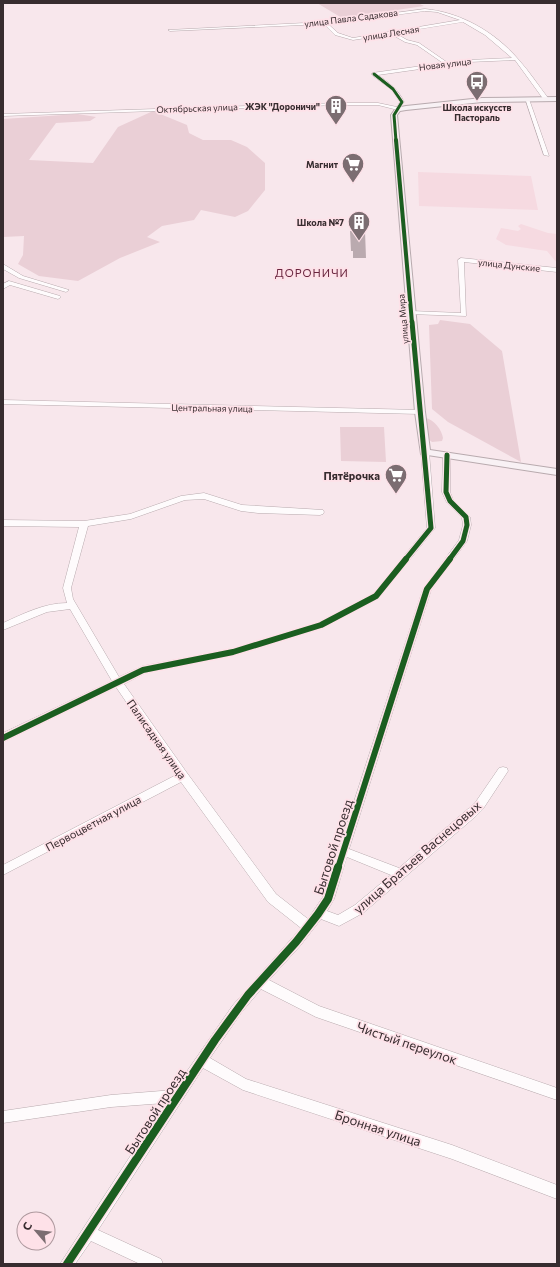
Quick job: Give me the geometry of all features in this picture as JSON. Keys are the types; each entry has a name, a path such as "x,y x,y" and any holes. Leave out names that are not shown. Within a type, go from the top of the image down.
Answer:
{"street":[{"name":"улица Павла Садакова","path":"170,30 325,23 425,10 445,13 463,21 493,39 516,59 546,99"},
{"name":"улица Лесная","path":"325,23 329,30 350,39 463,21"},
{"path":"392,33 406,41 418,44 447,64"},
{"name":"Новая улица","path":"398,109 402,102 395,88 374,74 469,61 516,59"},
{"path":"527,99 547,155"},
{"name":"Октябрьская улица","path":"3,115 339,104 384,105 398,109 482,100 557,99"},
{"name":"улица Мира","path":"118,683 143,670 233,652 321,625 376,596 430,528 425,452 420,412 394,115 398,109"},
{"name":"улица Дунские","path":"411,313 464,315 461,260 557,270"},
{"path":"3,266 21,277 66,290"},
{"path":"3,287 9,283 58,297"},
{"name":"Центральная улица","path":"3,402 420,412"},
{"path":"425,452 557,472"},
{"name":"Бытовой проезд","path":"67,1264 202,1060 238,1009 309,927 320,913 328,899 427,589 463,541 468,525 466,517 450,501 446,492 447,455"},
{"path":"3,523 84,524 131,516 184,498 204,496 241,508 320,512"},
{"name":"Палисадная улица","path":"84,524 67,588 69,599 118,683 183,776 272,898 309,927"},
{"path":"3,627 39,611 56,606 73,606"},
{"path":"3,738 118,683"},
{"name":"улица Братьев Васнецовых","path":"320,913 339,921 359,909 476,809 503,771"},
{"name":"Первоцветная улица","path":"3,870 183,776"},
{"path":"343,851 400,874"},
{"name":"Чистый переулок","path":"260,982 316,1011 557,1094"},
{"name":"Бронная улица","path":"202,1060 243,1084 452,1152 557,1192"},
{"path":"3,1117 111,1101 178,1096"},
{"path":"89,1232 156,1264"}],"shaded area":[{"path":"317,3 418,3 424,6 342,18"},
{"path":"153,111 187,125 189,133 203,140 231,140 247,147 265,163 265,190 248,211 235,217 201,210 194,220 162,226 147,237 160,242 120,258 78,281 39,276 18,264 23,255 24,236 3,237 3,119 78,114 96,117 90,121 56,123 29,160 93,163 118,127"},
{"path":"418,172 531,176 538,210 419,206"},
{"path":"521,224 548,233 557,234 557,263 547,251 506,245 496,239 501,228 518,231 521,229 518,226"},
{"path":"440,320 470,324 502,351 521,462 448,422 432,409 429,325 438,324"},
{"path":"425,418 431,420 437,425 443,438 442,441 432,442 427,438"},
{"path":"340,427 384,427 386,462 341,461"}],"building":[{"name":"Школа №7","path":"350,231 365,231 366,258 353,258 353,251 351,251"}],"cycle path":[{"path":"3,738 143,670 233,652 321,625 376,596 431,528 394,115 402,102 396,92 374,74"},
{"path":"67,1264 89,1233 193,1072 237,1009 308,928 328,899 427,589 463,541 467,525 466,517 450,501 446,492 447,455"}],"place":[{"name":"Школа искусств Пастораль","path":"477,102"},
{"name":"ЖЭК \"Дороничи\"","path":"336,126"},
{"name":"Магнит","path":"353,184"},
{"name":"Школа №7","path":"359,242"},
{"name":"Пятёрочка","path":"396,494"}],"district":[{"name":"ДОРОНИЧИ","path":"312,272"}]}
